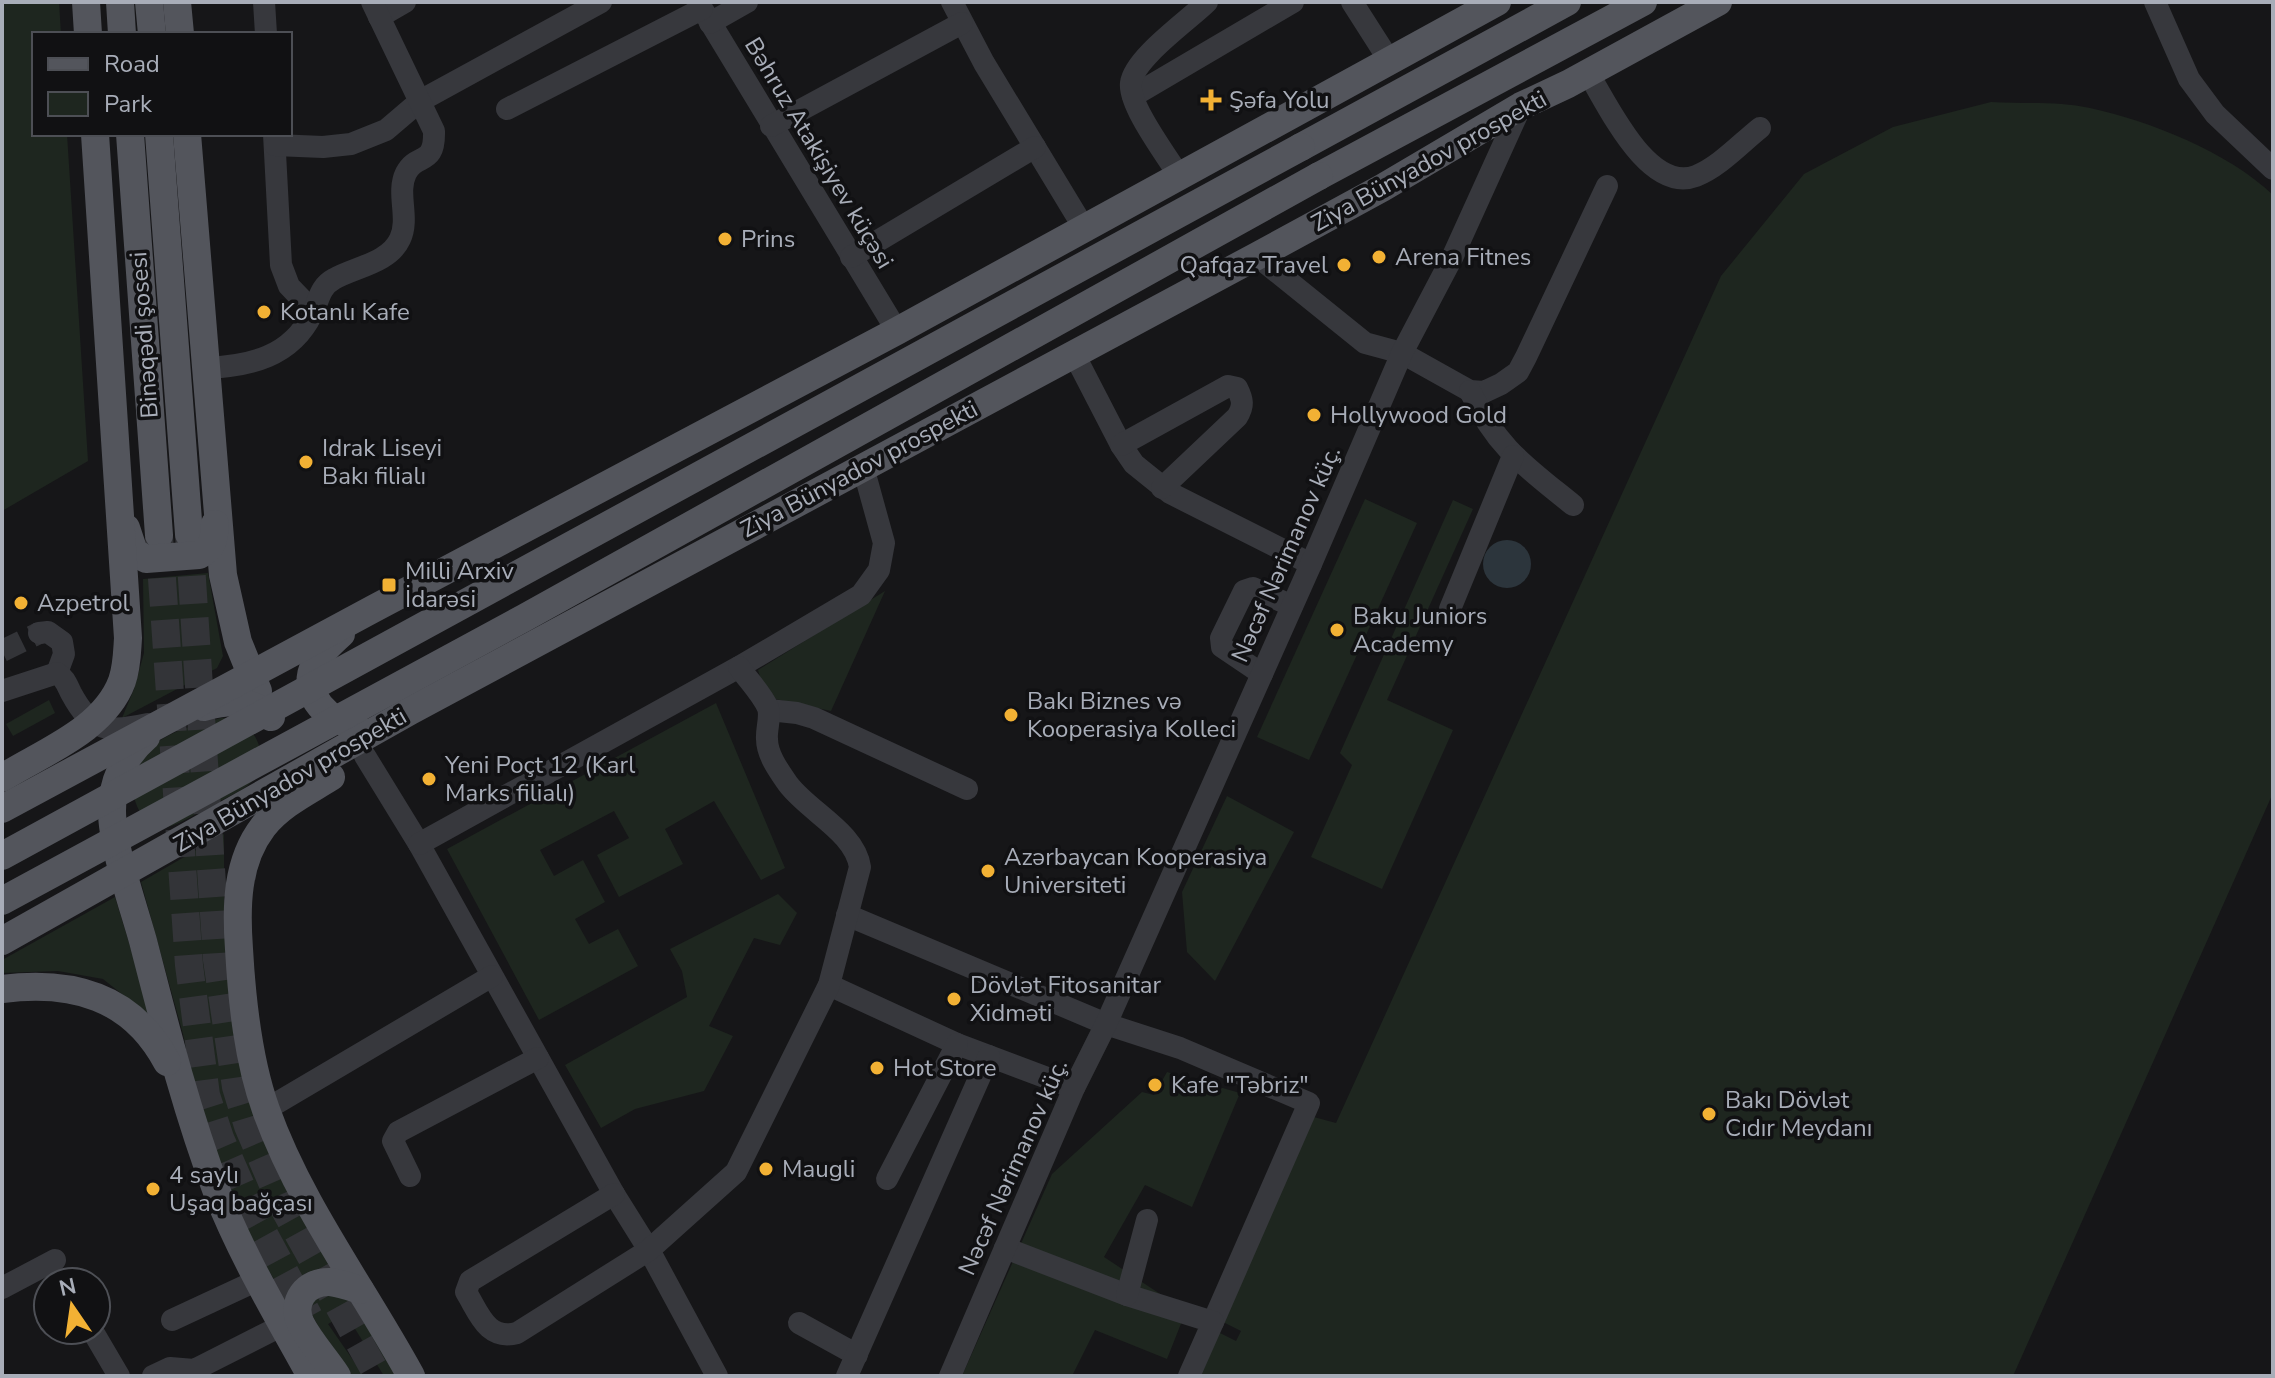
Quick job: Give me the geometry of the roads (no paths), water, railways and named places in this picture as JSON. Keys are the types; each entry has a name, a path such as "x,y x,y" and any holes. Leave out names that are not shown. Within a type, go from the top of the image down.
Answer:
{"main road":[{"path":"86,2 88,32"},
{"path":"120,2 122,32"},
{"path":"149,2 152,32"},
{"path":"177,2 180,32"},
{"path":"2,809 897,331 1497,2"},
{"path":"2,856 1567,2"},
{"name":"Ziya Bünyadov prospekti","path":"2,901 552,602 1319,176 1643,2"},
{"name":"Ziya Bünyadov prospekti","path":"2,941 410,711 1257,256 1382,188 1521,106 1718,2"},
{"path":"8,771 92,722 114,697 126,664 128,638 95,136"},
{"name":"Binəqədi şosesi","path":"130,136 159,535"},
{"name":"Binəqədi şosesi","path":"159,136 189,534"},
{"path":"187,136 216,504 227,601 250,675 282,747 276,770 255,794 227,816"},
{"path":"120,508 134,552 146,559 205,552 213,541 216,504"},
{"path":"373,609 323,651 312,669 310,683 317,702 339,723 377,723 410,711"},
{"path":"271,717 260,708 233,701 165,721 130,753 115,783 112,821 186,1104 218,1193 258,1280 337,1376"},
{"path":"407,1371 285,1157 265,1110 240,978 237,926 242,868 253,841 264,826 283,807 365,756 410,711"},
{"path":"115,783 122,818 134,841 150,847 187,838"},
{"path":"5,990 51,986 81,991 125,1012 159,1047 186,1104"},
{"path":"311,1376 292,1324 302,1293 311,1286 331,1282 360,1290"}],"street":[{"path":"264,2 266,32"},
{"path":"205,368 254,363 273,356 299,337 314,312 320,291 332,280 387,255 401,239 408,170 431,154 435,145 434,131 375,10 405,2"},
{"path":"314,312 289,286 281,265 274,140 323,147 351,144 386,130 420,101 601,2"},
{"path":"507,109 703,11 747,2"},
{"path":"952,2 1084,228"},
{"path":"1179,176 1133,96 1131,83 1137,67 1207,2"},
{"path":"1133,96 1293,2"},
{"path":"1352,2 1389,60"},
{"path":"2155,2 2189,79 2215,114 2273,169"},
{"name":"Bəhruz Atakişiyev küçəsi","path":"703,11 897,331"},
{"path":"771,126 962,23"},
{"path":"1588,73 1638,153 1655,168 1676,178 1694,177 1715,165 1760,128"},
{"name":"Nəcəf Nərimanov küç.","path":"950,1376 1074,1088 1106,1024 1402,353 1452,258 1521,106"},
{"path":"851,257 1035,147"},
{"path":"1257,256 1365,343 1402,353 1470,391 1484,392 1518,372 1607,186"},
{"path":"1074,354 1134,464 1162,488 1311,564"},
{"path":"1121,445 1228,386 1237,388 1243,400 1237,417 1162,488"},
{"path":"1470,391 1485,423 1513,456 1573,505"},
{"path":"1450,609 1513,456"},
{"path":"419,844 739,667 861,595 879,570 884,543 863,467"},
{"path":"1262,674 1222,647 1221,638 1244,591 1248,589 1253,588 1292,606"},
{"path":"39,633 48,632 62,642 64,654 57,673"},
{"path":"614,1194 470,1281 466,1292 489,1330 498,1335 517,1333 649,1250 736,1172 829,985 860,867 859,858 848,840 803,802 786,781 769,752 766,738 769,710 739,667"},
{"path":"57,673 64,679 79,707 92,722 105,729 165,721"},
{"path":"2,691 57,673"},
{"path":"769,710 814,718 967,789"},
{"path":"8,771 61,757 165,721"},
{"path":"365,756 419,844 717,1376"},
{"path":"847,915 1106,1024 1180,1048 1309,1103 1189,1376"},
{"path":"265,1110 492,976"},
{"path":"829,985 957,1044 1074,1088"},
{"path":"887,1179 957,1044"},
{"path":"847,1376 989,1056"},
{"path":"410,1176 393,1141 398,1132 538,1058"},
{"path":"1127,1295 1147,1220"},
{"path":"1005,1248 1127,1295 1213,1322"},
{"path":"2,1288 55,1260"},
{"path":"172,1320 258,1280"},
{"path":"799,1323 857,1355"},
{"path":"153,1376 170,1368 194,1370 292,1324"},
{"path":"101,1346 119,1376"}],"tunnel":[{"path":"189,534 217,960 236,1087 248,1126 281,1203 378,1376"},
{"path":"159,536 189,965 206,1095 220,1138 254,1216 309,1317"},
{"path":"2,651 39,633"}],"place":[{"name":"Şəfa Yolu","path":"1211,100"},
{"name":"Prins","path":"725,239"},
{"name":"Arena Fitnes","path":"1379,257"},
{"name":"Qafqaz Travel","path":"1344,265"},
{"name":"Kotanlı Kafe","path":"264,312"},
{"name":"Hollywood Gold","path":"1314,415"},
{"name":"Idrak Liseyi Bakı filialı","path":"306,462"},
{"name":"Milli Arxiv İdarəsi","path":"389,585"},
{"name":"Azpetrol","path":"21,603"},
{"name":"Baku Juniors Academy","path":"1337,630"},
{"name":"Bakı Biznes və Kooperasiya Kolleci","path":"1011,715"},
{"name":"Yeni Poçt 12 (Karl Marks filialı)","path":"429,779"},
{"name":"Azərbaycan Kooperasiya Universiteti","path":"988,871"},
{"name":"Dövlət Fitosanitar Xidməti","path":"954,999"},
{"name":"Hot Store","path":"877,1068"},
{"name":"Kafe \"Təbriz\"","path":"1155,1085"},
{"name":"Bakı Dövlət Cıdır Meydanı","path":"1709,1114"},
{"name":"Maugli","path":"766,1169"},
{"name":"4 saylı Uşaq bağçası","path":"153,1189"}]}
